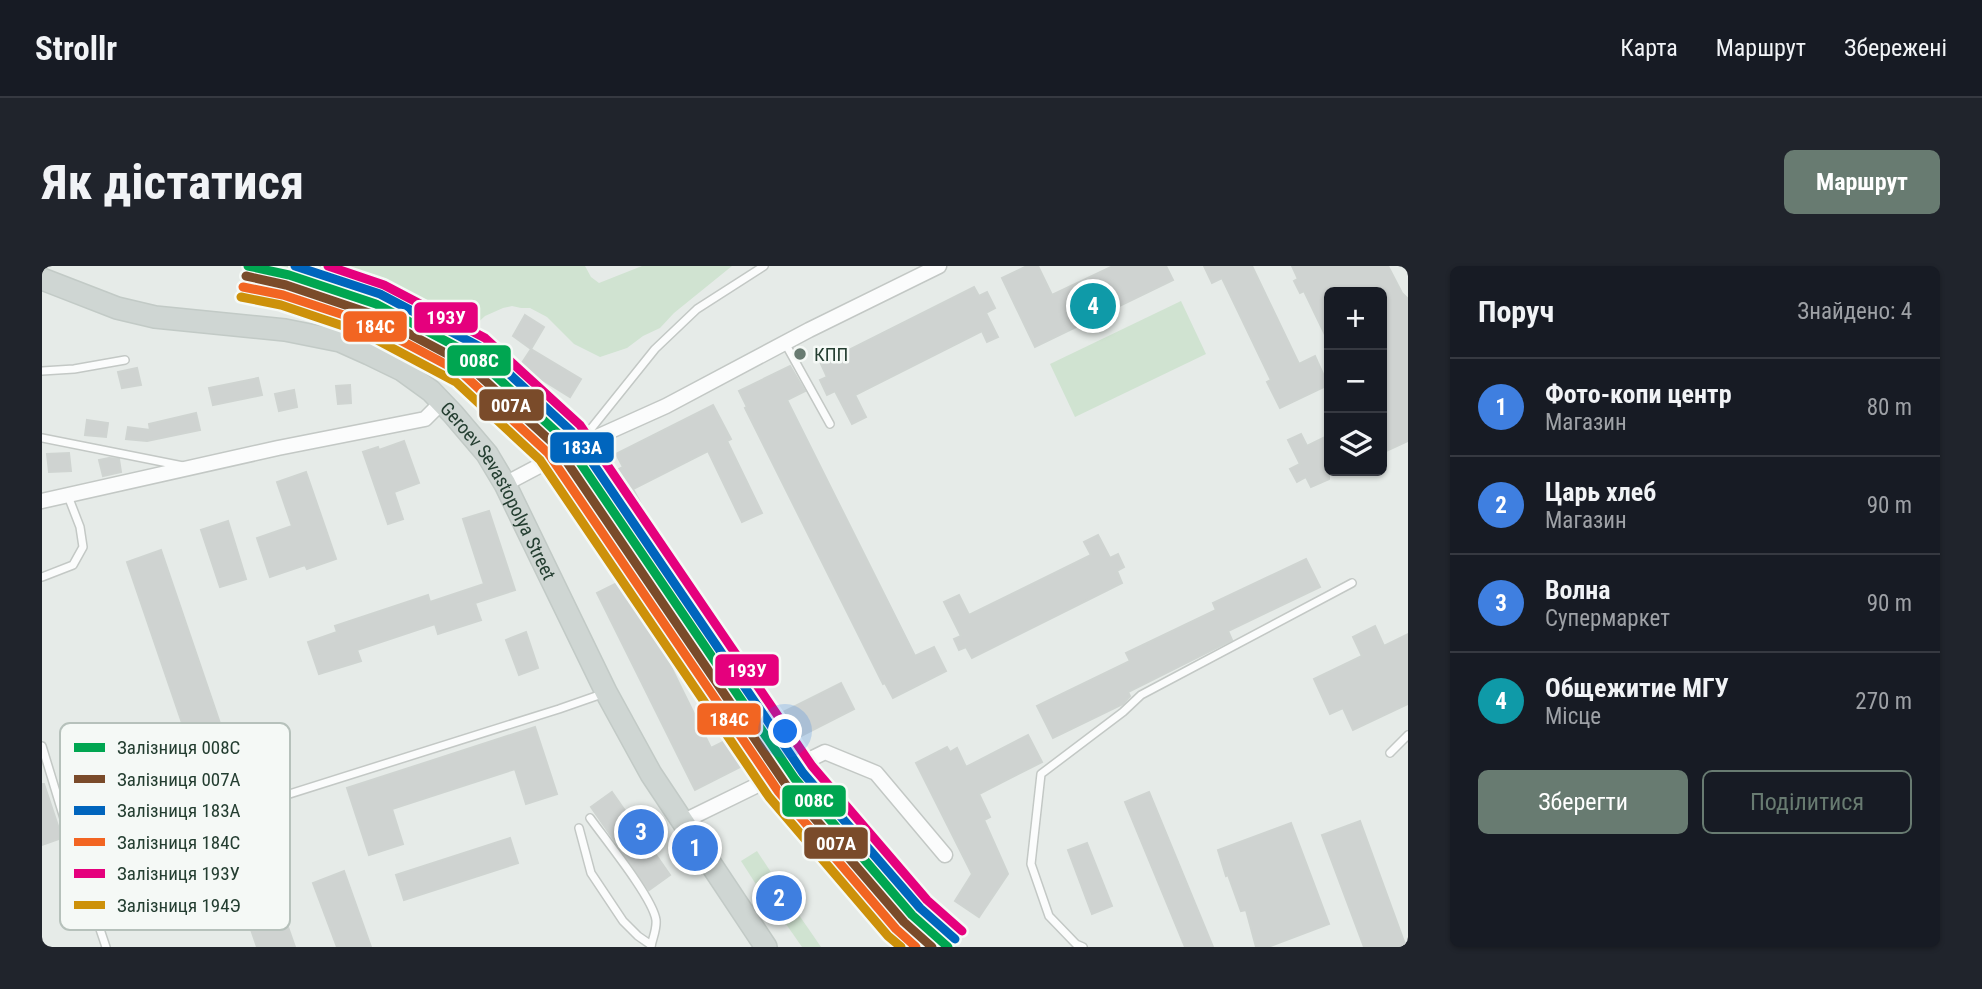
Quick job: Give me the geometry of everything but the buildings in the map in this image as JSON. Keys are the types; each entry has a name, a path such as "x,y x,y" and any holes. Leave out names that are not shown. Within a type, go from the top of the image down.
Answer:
{"main road":[{"name":"Geroev Sevastopolya Street","path":"42,279 117,308 155,317 285,330 340,341 402,370 431,391 487,454 505,484 606,692 651,775 766,947"}],"street":[{"path":"505,484 577,446 666,406 809,330 939,266"},
{"path":"42,501 425,419 442,402"},
{"path":"682,822 825,752 876,773 945,855"}],"lane":[{"path":"577,446 654,349 697,309 764,266"},
{"path":"785,344 830,424"},
{"path":"42,371 74,369 125,360"},
{"path":"42,438 190,468"},
{"path":"42,577 73,565 83,547 80,527 67,495"},
{"path":"1083,947 1076,944 1049,916 1031,864 1041,774 1123,712 1141,695 1352,583"},
{"path":"290,794 606,692"},
{"path":"1390,753 1408,734"},
{"path":"42,746 60,805"},
{"path":"579,828 591,873 623,921 651,946 656,920 650,903 590,818"},
{"path":"100,930 106,947"}],"green space":[{"path":"270,266 585,266 591,277 599,283 642,266 732,266 674,313 660,328 627,348 600,357 574,344 547,317 530,308 503,308 485,316 472,328 435,315 392,288 322,270 288,270"},
{"path":"1181,301 1206,354 1075,417 1050,364"},
{"path":"757,851 784,892 768,903 741,861"},
{"path":"790,902 821,947 802,947 777,911"}],"rail line":[{"name":"008С","path":"248,266 289,275 376,304 474,356 564,439 795,779 912,915 948,947"},
{"name":"183А","path":"295,266 380,294 480,347 571,431 803,773 920,908 955,939"},
{"name":"193У","path":"328,266 384,285 485,338 580,425 812,766 927,900 962,931"},
{"name":"007А","path":"246,276 286,285 372,314 468,365 556,446 786,785 904,922 932,947"},
{"name":"184С","path":"243,287 283,295 368,323 462,373 548,453 778,791 896,929 916,947"},
{"name":"194Э","path":"241,297 281,305 364,333 456,382 540,460 769,797 888,936 901,947"}],"place":[{"name":"Общежитие МГУ","path":"1093,306"},
{"name":"КПП","path":"800,354"},
{"name":"Волна","path":"641,832"},
{"name":"Фото-копи центр","path":"695,848"},
{"name":"Царь хлеб","path":"779,898"}]}
